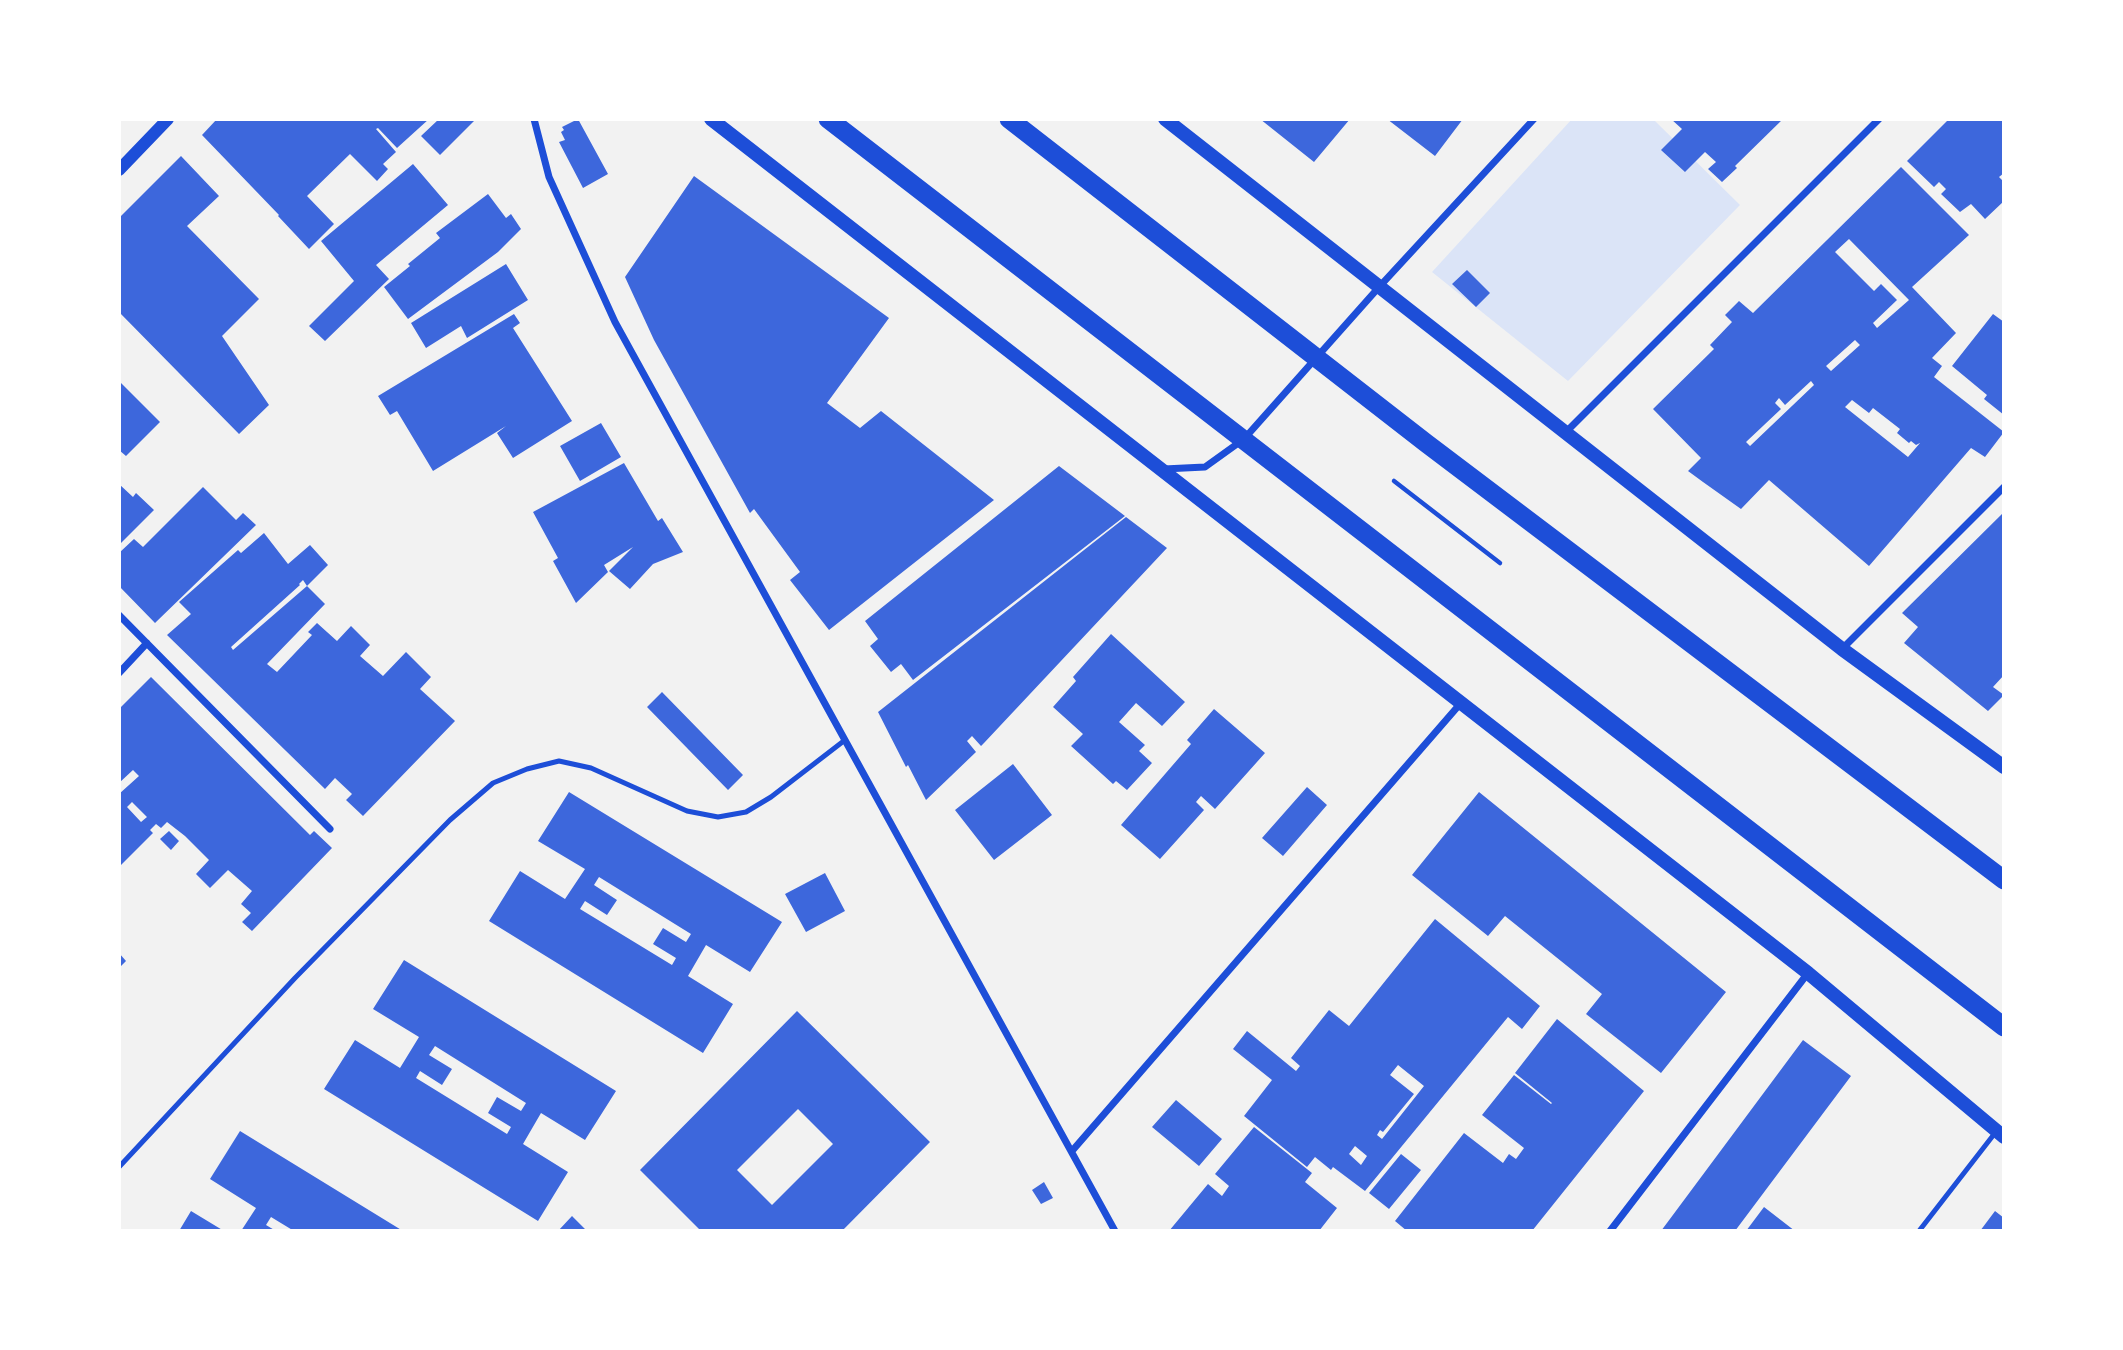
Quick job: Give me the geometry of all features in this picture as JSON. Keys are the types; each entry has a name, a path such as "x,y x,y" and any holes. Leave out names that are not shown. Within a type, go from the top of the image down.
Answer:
{"highway":[{"path":"828,119 2004,1027"},
{"path":"1009,119 1426,443 2004,880"}],"main road":[{"path":"711,119 1808,973 2000,1134"},
{"path":"1165,119 1842,649 2004,767"}],"street":[{"path":"119,170 168,119"},
{"path":"534,119 549,177 615,322 1115,1231"},
{"path":"1159,469 1205,467 1244,439 1534,119"},
{"path":"1565,433 1879,119"},
{"path":"1842,649 2004,487"},
{"path":"119,615 330,829"},
{"path":"119,673 147,643"},
{"path":"1072,1151 1460,704"},
{"path":"1610,1231 1808,973"}],"lane":[{"path":"119,1167 305,968 450,820 493,783 527,769 559,761 591,768 687,811 718,817 746,812 771,797 845,740"},
{"path":"1919,1231 2000,1134"}],"path":[{"path":"1394,481 1500,563"}],"shaded area":[{"path":"1572,119 1653,119 1740,205 1568,381 1432,272"}],"building":[{"path":"217,119 429,119 397,148 376,129 396,152 383,164 388,169 377,181 350,154 307,196 334,224 309,249 202,135"},
{"path":"439,119 476,119 440,155 421,136"},
{"path":"578,119 608,174 583,188 559,142 565,140 562,127"},
{"path":"1260,119 1350,119 1314,162"},
{"path":"1387,119 1463,119 1435,156"},
{"path":"1671,119 1783,119 1722,182 1708,169 1716,162 1705,152 1685,172 1661,150 1682,129"},
{"path":"1949,119 2004,119 2004,173 1999,177 2004,182 2004,201 1985,219 1971,204 1960,212 1941,194 1946,189 1939,182 1934,187 1907,161"},
{"path":"181,156 219,196 187,226 259,299 222,336 269,405 239,434 119,312 119,218"},
{"path":"413,164 448,205 376,265 389,279 325,341 309,326 354,281 321,241"},
{"path":"1901,167 1969,235 1912,287 1956,333 1932,358 1942,366 1934,377 2004,432 1985,457 1971,448 1869,566 1769,480 1741,509 1703,482 1688,471 1701,458 1653,409 1714,349 1710,345 1732,322 1725,315 1739,301 1753,313","holes":["1849,239 1909,300 1877,328 1873,323 1897,300 1881,284 1874,291 1835,252","1855,340 1860,345 1831,371 1826,366","1811,381 1814,385 1750,446 1746,442 1781,409 1775,403 1779,398 1785,405","1852,400 1869,413 1873,408 1900,429 1897,433 1909,443 1920,443 1908,457 1845,407"]},
{"path":"694,176 889,318 827,403 860,428 881,411 994,500 829,630 790,580 800,572 754,509 750,513 654,340 625,277"},
{"path":"488,194 506,218 511,214 521,229 498,252 408,319 384,287 440,238 436,233"},
{"path":"506,264 528,300 467,338 461,326 426,348 411,323"},
{"path":"1467,270 1490,293 1476,307 1452,284"},
{"path":"514,314 520,323 513,328 572,421 513,458 497,433 506,426 433,471 397,411 390,415 378,396"},
{"path":"1993,314 2004,322 2004,415 1984,399 1987,395 1952,366"},
{"path":"120,382 160,422 126,456 119,450"},
{"path":"601,423 621,457 580,481 560,446"},
{"path":"624,463 658,521 662,518 683,552 653,564 630,589 609,571 633,547 604,565 608,572 576,603 553,561 558,558 533,512"},
{"path":"1059,466 1125,516 913,680 901,664 891,672 870,646 878,639 865,621"},
{"path":"119,484 133,497 136,493 154,510 119,545"},
{"path":"203,487 236,520 243,513 256,525 155,623 119,586 119,553 134,539 143,547"},
{"path":"2004,512 2004,675 1993,687 2004,695 1988,711 1904,643 1918,627 1902,613"},
{"path":"1126,517 1167,548 981,746 972,736 967,741 976,752 926,800 878,712"},
{"path":"264,533 288,564 310,545 328,565 307,586 325,604 267,664 277,672 312,635 308,632 317,623 337,641 351,626 370,645 360,656 383,676 406,652 431,677 420,689 455,721 363,816 346,800 352,794 335,778 325,789 167,635 191,614 179,602 238,550 241,553","holes":["303,580 307,586 233,650 231,647"]},
{"path":"1111,634 1185,702 1162,726 1136,703 1119,722 1145,745 1139,751 1152,763 1127,790 1116,781 1113,784 1071,746 1083,734 1053,707 1076,681 1073,677"},
{"path":"151,677 310,835 314,831 332,848 252,931 242,922 251,913 241,904 252,891 228,870 210,888 196,874 209,860 167,822 161,828 156,824 150,830 153,833 119,867 119,794 139,776 133,770 119,783 119,709","holes":["132,802 147,817 141,822 127,807"]},
{"path":"662,692 743,775 728,790 647,707"},
{"path":"1214,709 1265,753 1215,809 1201,796 1196,802 1204,810 1160,859 1121,825 1191,744 1187,740"},
{"path":"1013,764 1052,815 994,860 955,810"},
{"path":"1307,787 1327,805 1283,856 1262,838"},
{"path":"569,792 782,922 750,972 706,945 688,976 733,1004 703,1053 489,921 520,871 565,899 585,869 538,841","holes":["599,877 691,934 686,942 663,928 653,944 676,958 672,965 580,909 585,901 607,915 617,900 594,885"]},
{"path":"1479,792 1726,992 1661,1073 1586,1014 1602,994 1505,916 1488,936 1412,875"},
{"path":"169,831 179,841 171,850 160,839"},
{"path":"825,873 845,911 806,932 785,894"},
{"path":"1435,919 1540,1006 1522,1029 1508,1017 1365,1191 1315,1157 1307,1167 1244,1116 1272,1080 1233,1049 1247,1031 1296,1071 1300,1066 1291,1058 1329,1010 1349,1026","holes":["1398,1065 1424,1086 1382,1139 1377,1135 1380,1130 1383,1132 1414,1094 1390,1075","1355,1146 1367,1156 1361,1165 1349,1154"]},
{"path":"119,953 126,961 119,968"},
{"path":"404,960 616,1091 585,1140 541,1113 523,1144 568,1172 538,1221 324,1089 355,1040 400,1068 419,1037 373,1009","holes":["435,1046 526,1103 521,1111 497,1097 488,1113 511,1127 507,1134 416,1078 420,1071 442,1085 452,1069 429,1055"]},
{"path":"797,1011 930,1142 842,1231 701,1231 640,1170","holes":["798,1109 833,1144 772,1205 737,1170"]},
{"path":"1557,1019 1644,1091 1532,1231 1407,1231 1395,1221 1464,1133 1503,1163 1509,1154 1516,1159 1524,1148 1482,1115 1514,1075 1552,1103 1515,1073"},
{"path":"1803,1040 1851,1076 1735,1231 1661,1231"},
{"path":"1176,1100 1222,1139 1199,1166 1152,1127"},
{"path":"1254,1127 1312,1173 1305,1182 1337,1208 1319,1231 1169,1231 1208,1184 1222,1196 1229,1186 1215,1174"},
{"path":"240,1131 403,1231 294,1231 271,1217 266,1225 276,1231 241,1231 256,1208 210,1179"},
{"path":"1401,1154 1421,1170 1389,1209 1369,1193"},
{"path":"1044,1182 1053,1198 1041,1204 1032,1190"},
{"path":"1764,1207 1795,1231 1746,1231"},
{"path":"191,1211 224,1231 179,1231"},
{"path":"1995,1211 2004,1218 2004,1231 1980,1231"},
{"path":"572,1216 587,1231 558,1231"}]}
